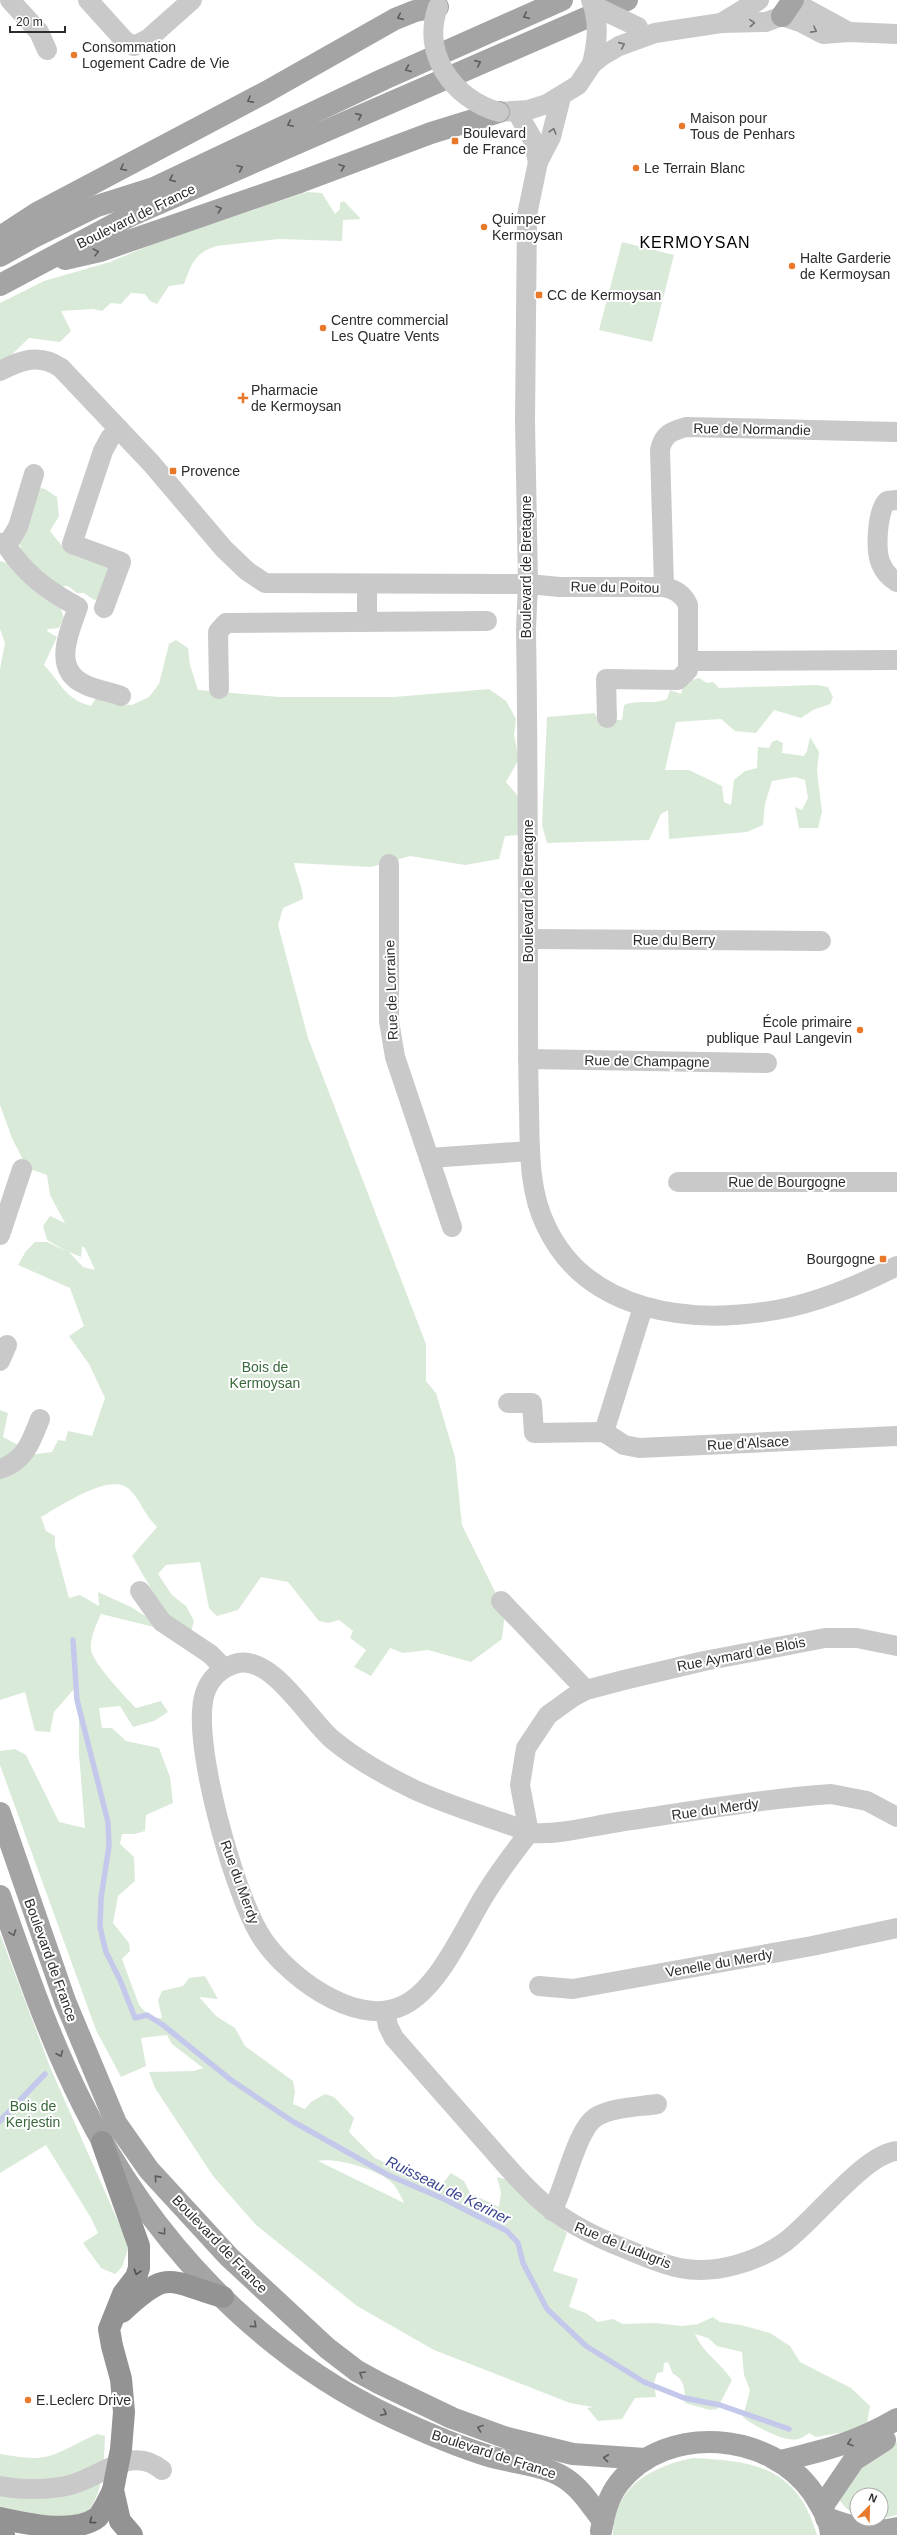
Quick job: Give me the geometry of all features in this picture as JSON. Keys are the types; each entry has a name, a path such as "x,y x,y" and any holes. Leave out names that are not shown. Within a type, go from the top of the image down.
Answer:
{"highway":[{"path":"0,2518 64,2530 79,2529 97,2517 113,2490 124,2429 121,2379 109,2335 111,2323 123,2294 136,2277 140,2258 140,2246 102,2142"},
{"path":"111,2323 143,2293 162,2282 179,2283 223,2297"},
{"path":"113,2490 120,2521 132,2535"},
{"path":"0,2534 4,2535"}],"main road":[{"name":"Boulevard de France","path":"0,256 97,206 154,188 384,80 562,0"},
{"name":"Boulevard de France","path":"0,285 31,267 130,216 627,0"},
{"path":"0,237 37,213 266,92 395,19 415,11 440,4"},
{"path":"31,267 100,251 315,176 431,133 508,112"},
{"name":"Boulevard de France","path":"0,1812 65,2001 116,2123 149,2170 229,2257 327,2348 357,2371 378,2383 452,2418 507,2438 573,2454 645,2459"},
{"name":"Boulevard de France","path":"0,1896 45,2020 67,2072 102,2142 136,2196 174,2247 223,2297 289,2353 365,2403 459,2446 563,2477 580,2491 601,2528"},
{"path":"781,2461 829,2450 864,2438 897,2419"},
{"path":"826,2520 854,2460 897,2432"},
{"path":"601,2528 609,2500 619,2483 645,2459 662,2450 707,2442 738,2444 763,2452 781,2461 805,2482 826,2520 861,2530 879,2531 897,2528"}],"street":[{"path":"10,0 39,32 47,50"},
{"path":"88,0 125,41 134,46 148,39 192,0"},
{"path":"721,23 759,0"},
{"path":"592,3 647,30"},
{"path":"440,4 434,17 434,39 444,72 456,88 471,100 508,112 537,108 561,97 584,78 592,64 597,36 592,3"},
{"path":"592,64 647,30 721,23 766,22 790,4 800,22 822,34 849,32 897,34"},
{"name":"Boulevard de Bretagne","path":"561,97 551,137 538,162 527,215 525,421 528,584 526,629 528,1059 530,1151 536,1198 545,1224 554,1242 577,1269 608,1293 643,1307 667,1312 701,1315 728,1315 777,1310 823,1298 897,1266"},
{"name":"Boulevard de Bretagne","path":"508,112 533,140 538,162"},
{"name":"Rue du Poitou","path":"0,371 30,359 42,359 56,364 66,372 119,429 224,549 256,578 264,583 367,585 528,584 560,587 664,587 679,592 684,597 688,605 688,670 678,680 606,679 608,718"},
{"name":"Rue de Normandie","path":"664,587 660,450 663,438 672,431 686,427 897,432"},
{"path":"104,608 121,562 72,544 103,451 110,438 119,429"},
{"path":"2,543 9,542 15,533 34,474"},
{"path":"897,500 887,502 882,506 879,538 880,564 888,575 897,582"},
{"path":"2,543 35,580 78,607 66,642 64,657 74,678 87,686 121,696"},
{"path":"367,585 367,622"},
{"path":"219,689 218,632 226,622 487,621"},
{"path":"688,661 897,660"},
{"name":"Rue de Lorraine","path":"389,864 389,1021 392,1046 452,1227"},
{"name":"Rue du Berry","path":"528,939 821,941"},
{"name":"Rue de Champagne","path":"528,1059 767,1063"},
{"path":"429,1158 530,1151"},
{"path":"0,1235 22,1169"},
{"name":"Rue de Bourgogne","path":"678,1182 897,1182"},
{"path":"508,1403 532,1403 534,1433 604,1432 643,1307"},
{"path":"0,1469 18,1461 23,1455 40,1419"},
{"name":"Rue d'Alsace","path":"604,1432 624,1445 639,1448 897,1436"},
{"path":"140,1591 162,1622 210,1654 224,1668"},
{"path":"501,1601 586,1690"},
{"name":"Rue Aymard de Blois","path":"529,1833 520,1785 526,1748 548,1715 560,1705 586,1690 704,1660 825,1638 857,1638 897,1646"},
{"name":"Rue du Merdy","path":"529,1833 489,1888 434,1977 423,1990 406,2004 385,2011 354,2008 308,1983 270,1948 252,1921 217,1815 204,1738 204,1696 211,1681 224,1668 243,1662 261,1667 280,1681 332,1739 356,1756 429,1796 529,1833 831,1794 867,1801 897,1817"},
{"name":"Venelle du Merdy","path":"539,1986 573,1989 812,1946 897,1928"},
{"name":"Rue de Ludugris","path":"385,2011 388,2026 394,2038 519,2180 552,2210 574,2226 670,2265 692,2269 722,2266 752,2260 771,2252 821,2210 866,2165 884,2154 897,2151"},
{"path":"552,2210 565,2184 587,2124 597,2116 619,2110 657,2104"},
{"path":"0,2486 29,2490 55,2488 98,2475 118,2464 138,2459 147,2460 162,2470"}],"green space":[{"path":"307,192 322,193 335,214 340,209 340,203 344,201 361,219 343,220 342,241 279,239 216,246 198,256 192,265 184,284 169,286 157,304 150,301 145,294 131,293 121,304 111,303 102,311 93,309 61,311 71,331 60,342 29,338 0,366 0,303 44,281 110,262 165,239"},
{"path":"622,242 674,255 652,342 599,330"},
{"name":"Bois de Kermoysan","path":"35,487 45,489 57,497 59,516 50,531 56,539 72,554 81,558 99,562 110,569 100,598 94,600 84,593 77,593 68,586 63,586 53,600 60,607 64,618 59,628 48,629 47,631 57,637 44,665 69,695 82,703 91,706 98,695 113,704 132,705 149,697 159,684 169,644 176,640 188,648 190,665 198,690 279,697 394,697 489,689 506,701 516,719 514,735 519,759 506,782 518,796 519,835 505,836 499,859 465,865 410,856 371,867 294,863 302,890 303,899 283,908 278,925 308,1038 426,1344 426,1381 436,1393 455,1457 462,1525 505,1612 502,1639 471,1662 428,1650 403,1653 390,1648 371,1676 354,1667 366,1650 350,1638 353,1631 339,1620 328,1623 319,1621 288,1582 261,1577 238,1610 217,1616 209,1608 200,1562 166,1565 158,1574 172,1595 186,1606 194,1621 191,1632 163,1617 149,1585 132,1556 157,1527 148,1517 137,1498 130,1490 122,1485 111,1484 99,1487 72,1499 41,1517 46,1531 55,1536 55,1546 69,1598 80,1595 99,1606 98,1592 131,1607 155,1622 154,1627 101,1614 91,1640 91,1650 97,1663 110,1680 136,1708 161,1701 168,1712 154,1721 133,1727 120,1706 99,1708 102,1728 112,1728 126,1741 159,1748 170,1777 173,1803 146,1815 145,1831 134,1834 122,1834 120,1844 134,1857 135,1881 118,1896 113,1923 129,1943 130,1951 122,1959 139,2005 151,2018 162,2018 158,2000 162,1991 183,1986 189,1978 205,1976 218,1999 199,1997 216,2016 235,2028 245,2046 293,2081 295,2091 293,2104 305,2109 311,2102 325,2094 334,2097 354,2118 349,2132 375,2158 411,2175 426,2175 443,2183 451,2173 464,2181 470,2193 499,2207 501,2193 497,2177 508,2180 567,2233 553,2271 578,2279 569,2307 586,2313 598,2322 613,2319 623,2324 656,2323 682,2326 698,2324 713,2317 720,2322 741,2325 770,2333 790,2346 800,2362 851,2388 870,2406 867,2423 851,2431 816,2437 809,2433 799,2439 793,2440 778,2436 754,2424 743,2417 750,2390 744,2375 742,2352 717,2346 708,2338 695,2334 698,2341 732,2380 717,2409 710,2410 685,2403 684,2386 680,2379 673,2374 668,2362 664,2363 663,2372 657,2373 654,2383 656,2397 635,2398 622,2419 598,2421 587,2408 593,2407 570,2403 434,2350 357,2306 256,2225 213,2176 155,2088 149,2072 194,2071 203,2068 172,2044 167,2035 141,2038 146,2066 121,2077 96,2030 0,1765 0,1751 15,1749 26,1755 59,1822 85,1828 79,1754 79,1717 74,1689 54,1712 50,1732 35,1731 25,1692 0,1700 0,1410 8,1413 3,1437 22,1447 29,1455 52,1452 58,1440 65,1441 68,1431 92,1436 105,1398 89,1364 69,1336 84,1326 70,1288 18,1265 26,1251 35,1242 47,1242 66,1251 47,1240 43,1226 50,1216 65,1223 50,1195 47,1175 27,1168 12,1138 0,1105 0,669 5,643 0,629 0,561 14,565 22,551 16,534","holes":["82,1246 85,1248 95,1270 83,1267 69,1252 81,1257","325,2160 345,2162 385,2177 393,2184 404,2203 318,2161"]},
{"path":"699,678 707,683 713,682 719,688 817,685 828,687 833,697 830,704 813,710 801,718 774,710 756,733 735,731 721,719 676,722 665,770 689,770 722,786 724,802 731,805 734,780 745,771 757,768 758,747 769,748 772,742 777,740 783,743 782,753 804,756 807,751 810,737 819,752 817,771 822,812 818,828 799,828 795,807 802,810 808,798 805,780 795,777 772,781 765,804 763,825 747,832 669,839 668,810 661,814 649,840 547,843 542,825 547,717 594,713 600,720 622,720 624,705 635,702 662,701 667,699 670,690 681,694 684,682"},
{"name":"Bois de Kerjestin","path":"0,1934 50,2067 129,2246 122,2267 115,2274 101,2268 83,2243 98,2233 91,2218 46,2145 0,2173"},
{"path":"97,2434 105,2436 101,2482 99,2491 91,2507 87,2511 70,2521 0,2509 0,2454 28,2458 48,2456 61,2452"},
{"path":"897,2442 897,2515 889,2517 889,2487 849,2487 849,2510 840,2501 842,2490 853,2472 869,2459"},
{"path":"693,2458 737,2462 772,2472 786,2482 798,2495 809,2513 817,2535 613,2535 615,2518 619,2504 627,2492 650,2473 663,2467"}],"waterway":[{"name":"Ruisseau de Keriner","path":"73,1640 77,1700 108,1822 109,1846 101,1898 100,1927 106,1952 120,1980 135,2018 147,2015 163,2025 231,2080 292,2121 388,2175 444,2199 507,2231 518,2243 523,2263 547,2309 586,2346 644,2382 684,2398 720,2405 789,2429"},
{"name":"Ruisseau de Keriner","path":"0,2121 45,2074"}],"place":[{"name":"Consommation Logement Cadre de Vie","path":"74,55"},
{"name":"Maison pour Tous de Penhars","path":"682,126"},
{"name":"Boulevard de France","path":"455,141"},
{"name":"Le Terrain Blanc","path":"636,168"},
{"name":"Quimper Kermoysan","path":"484,227"},
{"name":"Halte Garderie de Kermoysan","path":"792,266"},
{"name":"CC de Kermoysan","path":"539,295"},
{"name":"Centre commercial Les Quatre Vents","path":"323,328"},
{"name":"Pharmacie de Kermoysan","path":"243,398"},
{"name":"Provence","path":"173,471"},
{"name":"École primaire publique Paul Langevin","path":"860,1030"},
{"name":"Bourgogne","path":"883,1259"},
{"name":"E.Leclerc Drive","path":"28,2400"}],"district":[{"name":"KERMOYSAN","path":"695,242"}]}
